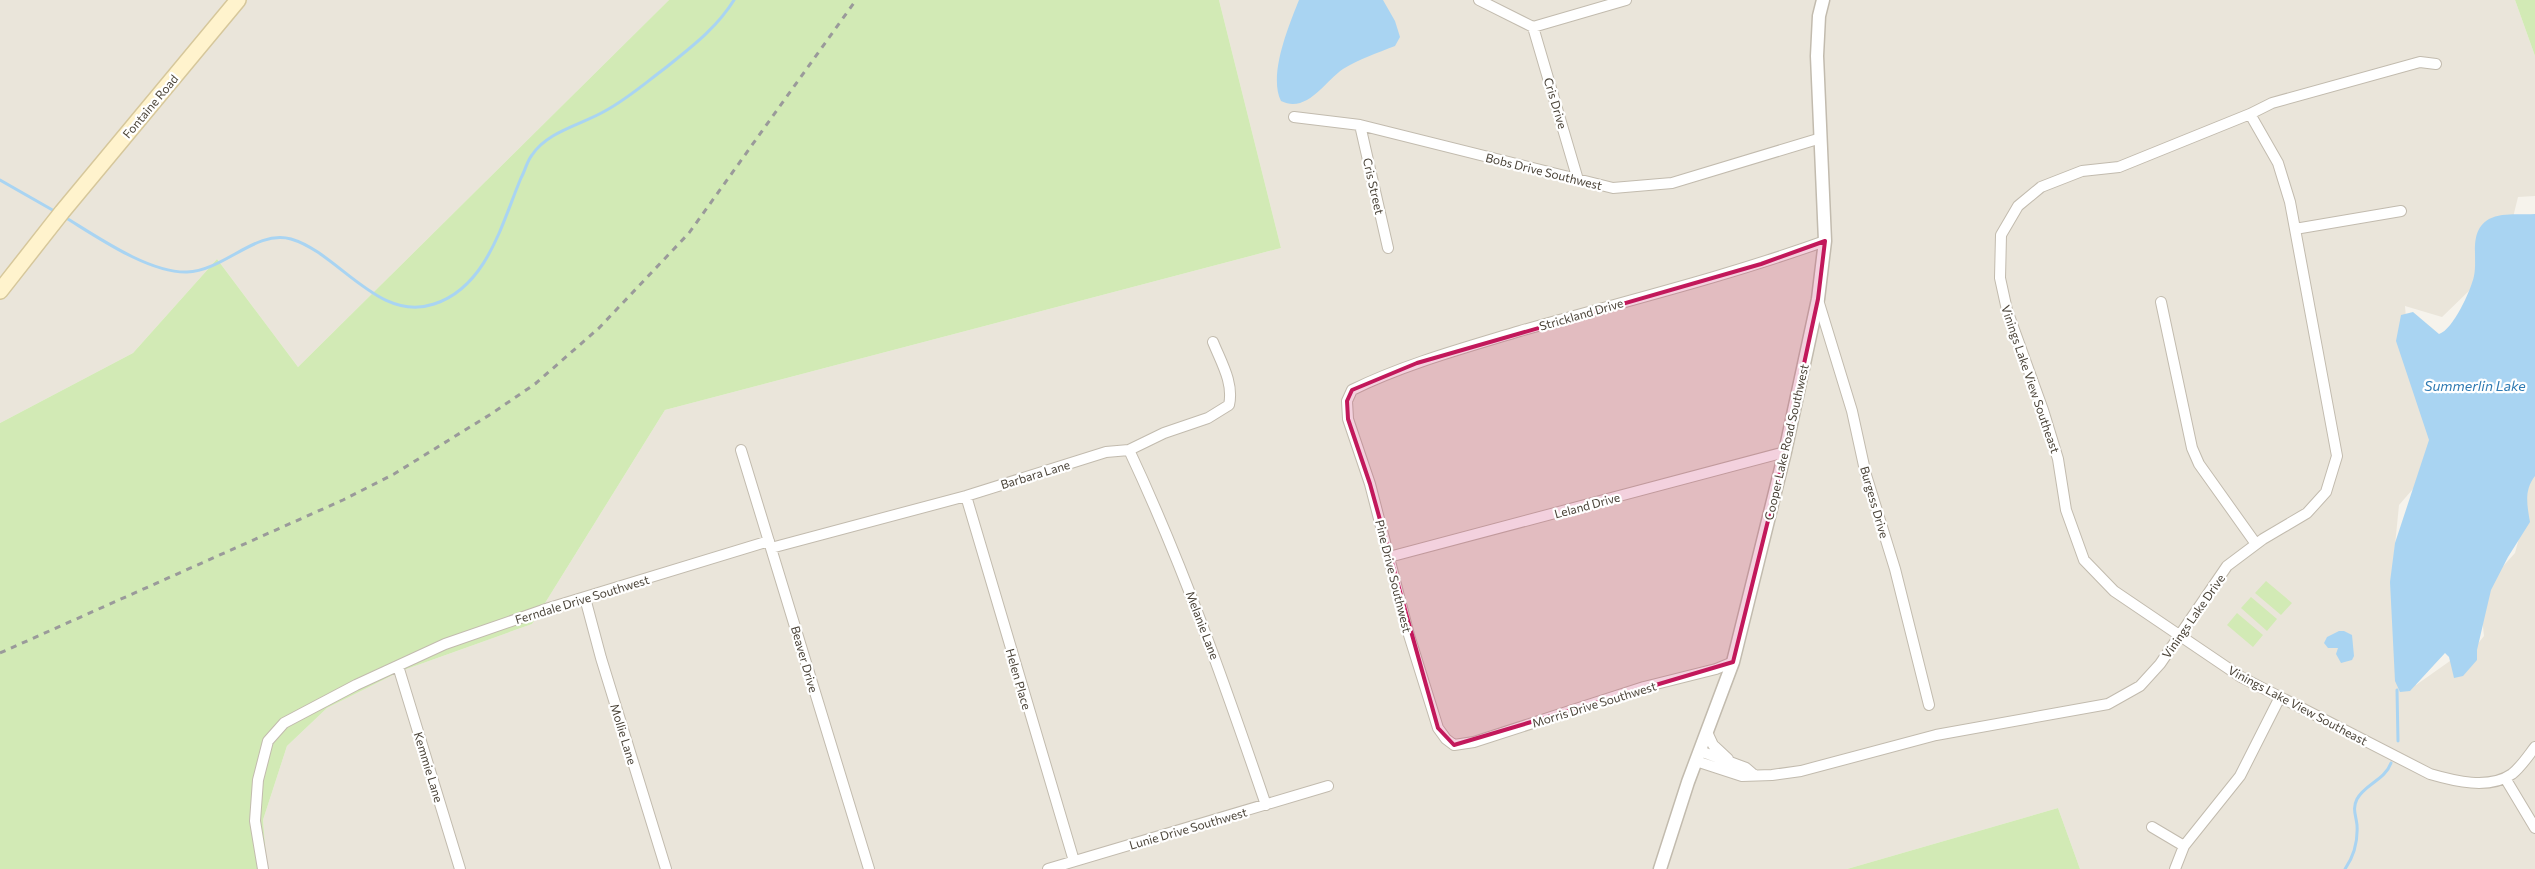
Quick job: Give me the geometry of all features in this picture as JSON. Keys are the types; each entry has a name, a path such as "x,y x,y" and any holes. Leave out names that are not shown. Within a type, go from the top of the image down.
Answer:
{"main road":[{"name":"Fontaine Road","path":"0,291 62,212 238,0"}],"street":[{"path":"1479,0 1533,27 1626,0"},
{"name":"Cooper Lake Road Southwest","path":"1660,869 1698,756 1733,662 1785,452 1818,299 1825,241 1817,56 1823,0"},
{"name":"Cris Drive","path":"1533,27 1578,180"},
{"name":"Vinings Lake View Southeast","path":"2436,64 2420,62 2411,64 2272,103 2250,114 2120,167 2082,171 2041,187 2018,206 2001,235 2000,278 2006,310 2044,410 2058,459 2066,510 2084,560 2114,591 2241,677 2430,774 2460,782 2505,778"},
{"name":"Vinings Lake Drive","path":"1698,756 1742,776 1753,774 1772,775 1802,771 1936,734 2108,704 2140,686 2179,636 2227,566 2256,544 2307,513 2326,492 2337,456 2290,202 2278,163 2250,114"},
{"name":"Bobs Drive Southwest","path":"1294,117 1360,124 1613,188 1672,183 1821,138"},
{"name":"Cris Street","path":"1360,124 1388,248"},
{"path":"2295,230 2401,211"},
{"name":"Strickland Drive","path":"1347,401 1352,390 1417,363 1606,306 1761,264 1825,241"},
{"name":"Burgess Drive","path":"1818,299 1852,411 1866,475 1895,570 1929,705"},
{"path":"2161,302 2192,448 2199,464 2256,544"},
{"name":"Barbara Lane","path":"770,545 966,496 1106,452 1129,450 1164,434 1208,418 1229,405 1230,384 1213,342"},
{"name":"Pine Drive Southwest","path":"1347,401 1348,419 1370,484 1409,635 1438,728 1446,739 1454,745"},
{"name":"Beaver Drive","path":"741,450 868,869"},
{"name":"Melanie Lane","path":"1129,450 1163,524 1202,623 1266,805"},
{"name":"Leland Drive","path":"1389,557 1785,452"},
{"name":"Helen Place","path":"966,496 1074,862"},
{"name":"Ferndale Drive Southwest","path":"264,869 257,840 256,807 260,772 268,741 284,723 308,709 445,644 521,617 770,545"},
{"name":"Mollie Lane","path":"585,598 600,658 666,869"},
{"name":"Morris Drive Southwest","path":"1454,745 1474,742 1644,687 1716,669 1733,662"},
{"name":"Kemmie Lane","path":"398,666 460,869"},
{"path":"2175,869 2184,846 2240,776 2280,697"},
{"path":"1707,732 1713,745 1732,763"},
{"path":"2535,747 2514,772 2505,778 2535,828"},
{"name":"Vinings Lake Drive","path":"1698,756 1732,763 1746,768 1753,774"},
{"name":"Lunie Drive Southwest","path":"1048,869 1328,786"},
{"path":"2152,827 2184,846"}],"highlighted area":[{"path":"1825,241 1818,299 1785,452 1733,662 1454,745 1438,728 1370,484 1348,419 1347,401 1352,390 1417,363 1761,264"}],"shaded area":[{"path":"0,0 669,0 298,367 217,259 133,353 0,423"},
{"path":"1219,0 2515,0 2535,56 2535,196 2518,197 2503,258 2442,317 2405,306 2409,355 2435,404 2432,467 2399,505 2392,575 2416,685 2457,656 2472,651 2484,636 2481,609 2486,585 2515,553 2523,523 2535,441 2535,869 2080,869 2058,808 1847,869 267,869 263,820 287,746 327,708 401,671 532,624 665,410 1281,248"}],"green space":[{"path":"669,0 1219,0 1281,248 665,410 532,624 401,671 327,708 287,746 263,820 267,869 0,869 0,423 133,353 217,259 298,367"},
{"path":"2515,0 2535,0 2535,56"},
{"path":"2266,581 2292,603 2281,615 2255,593"},
{"path":"2251,597 2277,619 2267,631 2241,608"},
{"path":"2237,613 2263,635 2253,647 2227,625"},
{"path":"2058,808 2080,869 1847,869"}],"water":[{"path":"1299,0 1383,0 1395,21 1400,37 1395,46 1343,69 1307,100 1290,104 1281,101 1277,78 1278,64 1285,36"},
{"name":"Summerlin Lake","path":"2535,214 2535,476 2528,492 2527,504 2530,522 2508,557 2491,590 2477,650 2477,660 2463,676 2454,678 2449,657 2445,653 2410,691 2400,692 2395,681 2390,582 2395,543 2429,440 2396,341 2401,315 2413,312 2439,334 2444,331 2461,309 2472,282 2475,268 2476,237 2482,224 2500,215"},
{"path":"2339,631 2352,635 2354,656 2352,660 2341,663 2336,654 2338,648 2328,648 2324,643 2327,637"}],"waterway":[{"path":"63,216 123,252 139,260 172,271 187,272 201,270 265,240 291,239 309,247 359,284 395,304 414,307 434,304 452,296 480,269 499,233 529,160 539,147 556,134 596,116 635,91 702,37 719,20 734,0"},
{"path":"0,180 56,212"},
{"path":"2397,690 2398,741"},
{"path":"2345,869 2351,859 2356,843 2357,825 2355,809 2357,799 2365,789 2384,774 2391,763"}],"railway":[{"path":"0,653 343,500 394,474 491,414 535,384 599,328 689,233 856,0"}]}
